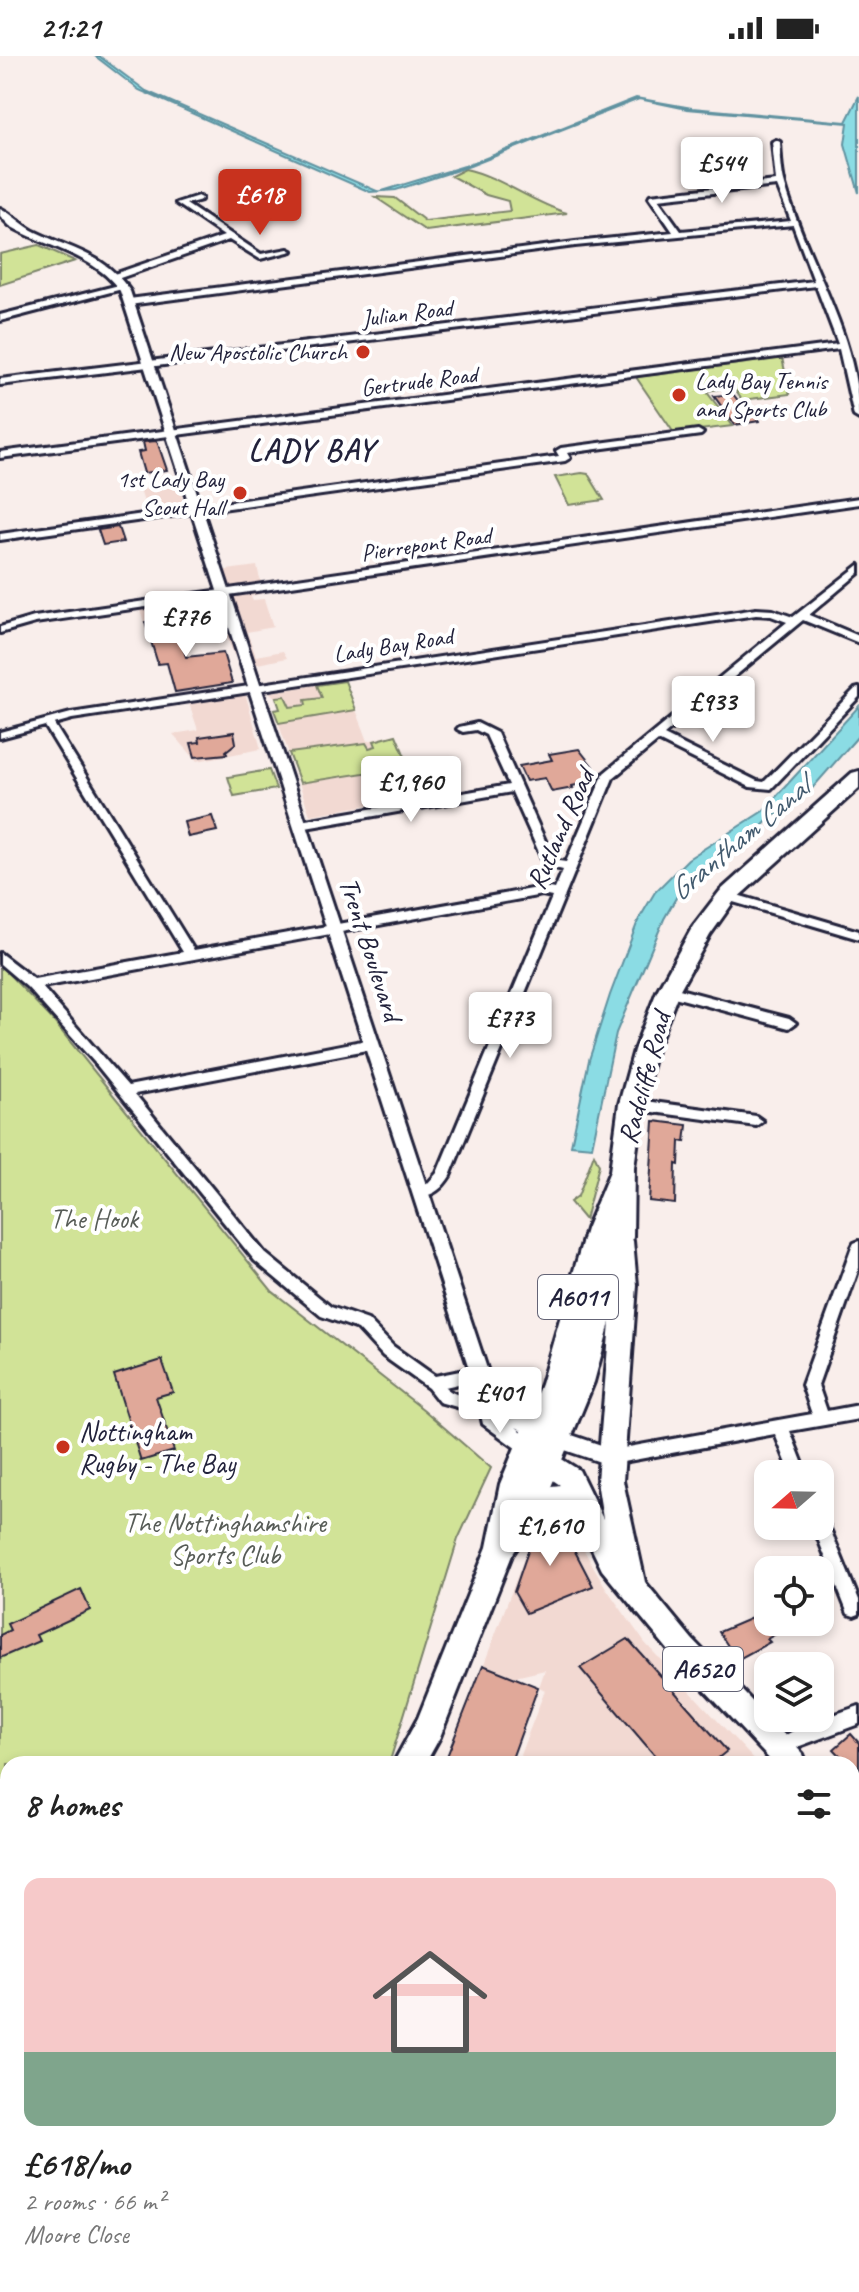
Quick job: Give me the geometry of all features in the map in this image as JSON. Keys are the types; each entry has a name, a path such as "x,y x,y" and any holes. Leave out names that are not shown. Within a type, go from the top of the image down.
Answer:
{"highway":[{"name":"Radcliffe Road","path":"538,1456 581,1382 621,1237 622,1167 631,1104 645,1050 668,991 701,931 727,896 859,777"},
{"name":"Radcliffe Road","path":"538,1456 596,1229 622,1167"},
{"name":"A6011","path":"413,1756 429,1727 501,1548 529,1507 538,1456"},
{"name":"A6011","path":"501,1548 502,1519 538,1456"}],"main road":[{"name":"Radcliffe Road","path":"621,1237 625,1285 612,1457 612,1507 632,1585"},
{"name":"Radcliffe Road","path":"538,1456 570,1478 611,1562 683,1648 785,1756"},
{"path":"529,1507 544,1498 564,1497 591,1519"}],"street":[{"path":"776,142 780,183 843,346 859,416"},
{"path":"678,233 653,197 780,183"},
{"path":"198,198 180,203 260,257 288,251"},
{"path":"0,211 20,229 92,261 120,281"},
{"path":"129,302 678,233 794,223"},
{"path":"0,318 120,281 230,237"},
{"name":"Trent Boulevard","path":"120,281 150,364 480,1373 489,1402 490,1418 538,1456"},
{"name":"Julian Road","path":"0,382 818,283"},
{"name":"Gertrude Road","path":"0,455 843,346"},
{"path":"0,537 565,458 561,451 698,433"},
{"name":"Pierrepont Road","path":"0,630 34,620 859,501"},
{"name":"Rutland Road","path":"420,1191 431,1189 443,1176 608,776 859,568"},
{"name":"Lady Bay Road","path":"0,735 47,721 756,612 798,618 859,640"},
{"path":"655,735 754,784 767,786 859,691"},
{"path":"47,721 190,954"},
{"path":"463,729 477,726 491,733 546,856 555,864 570,867"},
{"path":"300,825 515,788"},
{"path":"32,984 542,891 559,894"},
{"path":"727,896 859,935"},
{"path":"0,957 32,984 126,1091 260,1257 326,1312 363,1324 388,1351 433,1383 444,1397 463,1404 489,1402"},
{"path":"668,991 789,1023"},
{"path":"126,1091 372,1044"},
{"path":"631,1104 756,1121"},
{"path":"822,1419 810,1385 859,1247"},
{"path":"433,1383 480,1373"},
{"path":"538,1456 612,1457 859,1412"},
{"path":"780,1427 793,1460"},
{"path":"826,1540 854,1608"},
{"path":"786,1756 794,1740 859,1715"}],"shaded area":[{"path":"179,486 185,506 147,511 140,490"},
{"path":"257,566 263,593 251,596 253,600 264,599 273,627 247,632 256,656 283,651 287,658 248,666 245,653 234,655 226,635 152,647 139,607 219,595 212,572"},
{"path":"345,681 368,741 396,734 421,796 310,815 274,710 280,709 276,698 269,692"},
{"path":"240,693 246,696 261,749 197,761 173,734 198,730 188,700"},
{"path":"541,1514 564,1516 606,1588 645,1643 751,1756 521,1756 545,1690 539,1687 545,1670 515,1677 484,1664"}],"green space":[{"path":"465,169 490,177 567,213 426,231 375,197 395,198 425,221 510,211 508,201 486,195 451,176"},
{"path":"39,245 75,261 0,285 0,254"},
{"name":"Lady Bay Tennis and Sports Club","path":"782,358 790,394 742,400 733,387 706,391 733,426 674,433 636,377"},
{"path":"588,474 604,500 569,505 555,477"},
{"path":"345,681 356,710 279,723 274,710 280,709 276,697 285,696 290,707 306,705 305,700 322,698 317,685"},
{"path":"396,735 409,766 300,783 289,753 366,743 369,748 376,746 374,741"},
{"path":"269,770 276,789 234,796 228,777"},
{"name":"The Nottinghamshire Sports Club","path":"0,965 51,1018 272,1291 424,1410 491,1468 458,1539 391,1756 0,1756"},
{"path":"594,1154 599,1165 585,1220 570,1202 578,1196"}],"water":[{"path":"95,56 146,91 378,191 370,192 139,90"},
{"path":"859,96 859,193 845,144 848,123 687,109 639,99 470,166 396,190 382,191 471,164 636,98 692,108 846,122"},
{"name":"Grantham Canal","path":"859,706 859,735 801,801 785,813 773,815 740,849 685,882 664,919 616,1033 592,1147 571,1145 589,1060 610,995 638,921 655,892 688,859 763,811"}],"building":[{"path":"733,394 759,421 735,425 714,396"},
{"path":"157,441 167,470 144,473 138,452 145,451 143,442"},
{"path":"118,527 123,542 103,545 98,530"},
{"path":"174,618 186,657 223,653 232,683 175,692 167,663 158,664 145,622"},
{"path":"234,732 236,743 226,751 227,754 195,757 191,743 200,742 199,737"},
{"path":"579,749 593,767 586,783 573,788 552,792 545,778 526,781 519,766 552,760 549,754"},
{"path":"212,816 217,831 188,837 184,822"},
{"path":"654,1121 687,1125 685,1142 680,1141 679,1165 676,1164 675,1204 649,1201"},
{"path":"162,1360 173,1392 156,1397 174,1451 141,1461 114,1375"},
{"path":"545,1515 558,1519 557,1528 566,1534 593,1586 526,1613 514,1592 538,1522"},
{"path":"81,1589 90,1610 36,1635 39,1641 0,1658 0,1635 10,1630 7,1624"},
{"path":"754,1617 754,1636 772,1636 767,1639 770,1642 737,1660 719,1632"},
{"path":"628,1639 727,1751 721,1756 655,1756 580,1668"},
{"path":"483,1665 538,1687 513,1756 447,1756"},
{"path":"851,1734 859,1743 859,1756 841,1756 834,1749"}],"place":[{"name":"New Apostolic Church","path":"363,352"},
{"name":"Lady Bay Tennis and Sports Club","path":"679,395"},
{"name":"1st Lady Bay Scout Hall","path":"240,493"},
{"name":"Nottingham Rugby - The Bay","path":"63,1447"}],"district":[{"name":"LADY BAY","path":"312,450"}],"park label":[{"name":"The Hook","path":"94,1218"}]}
